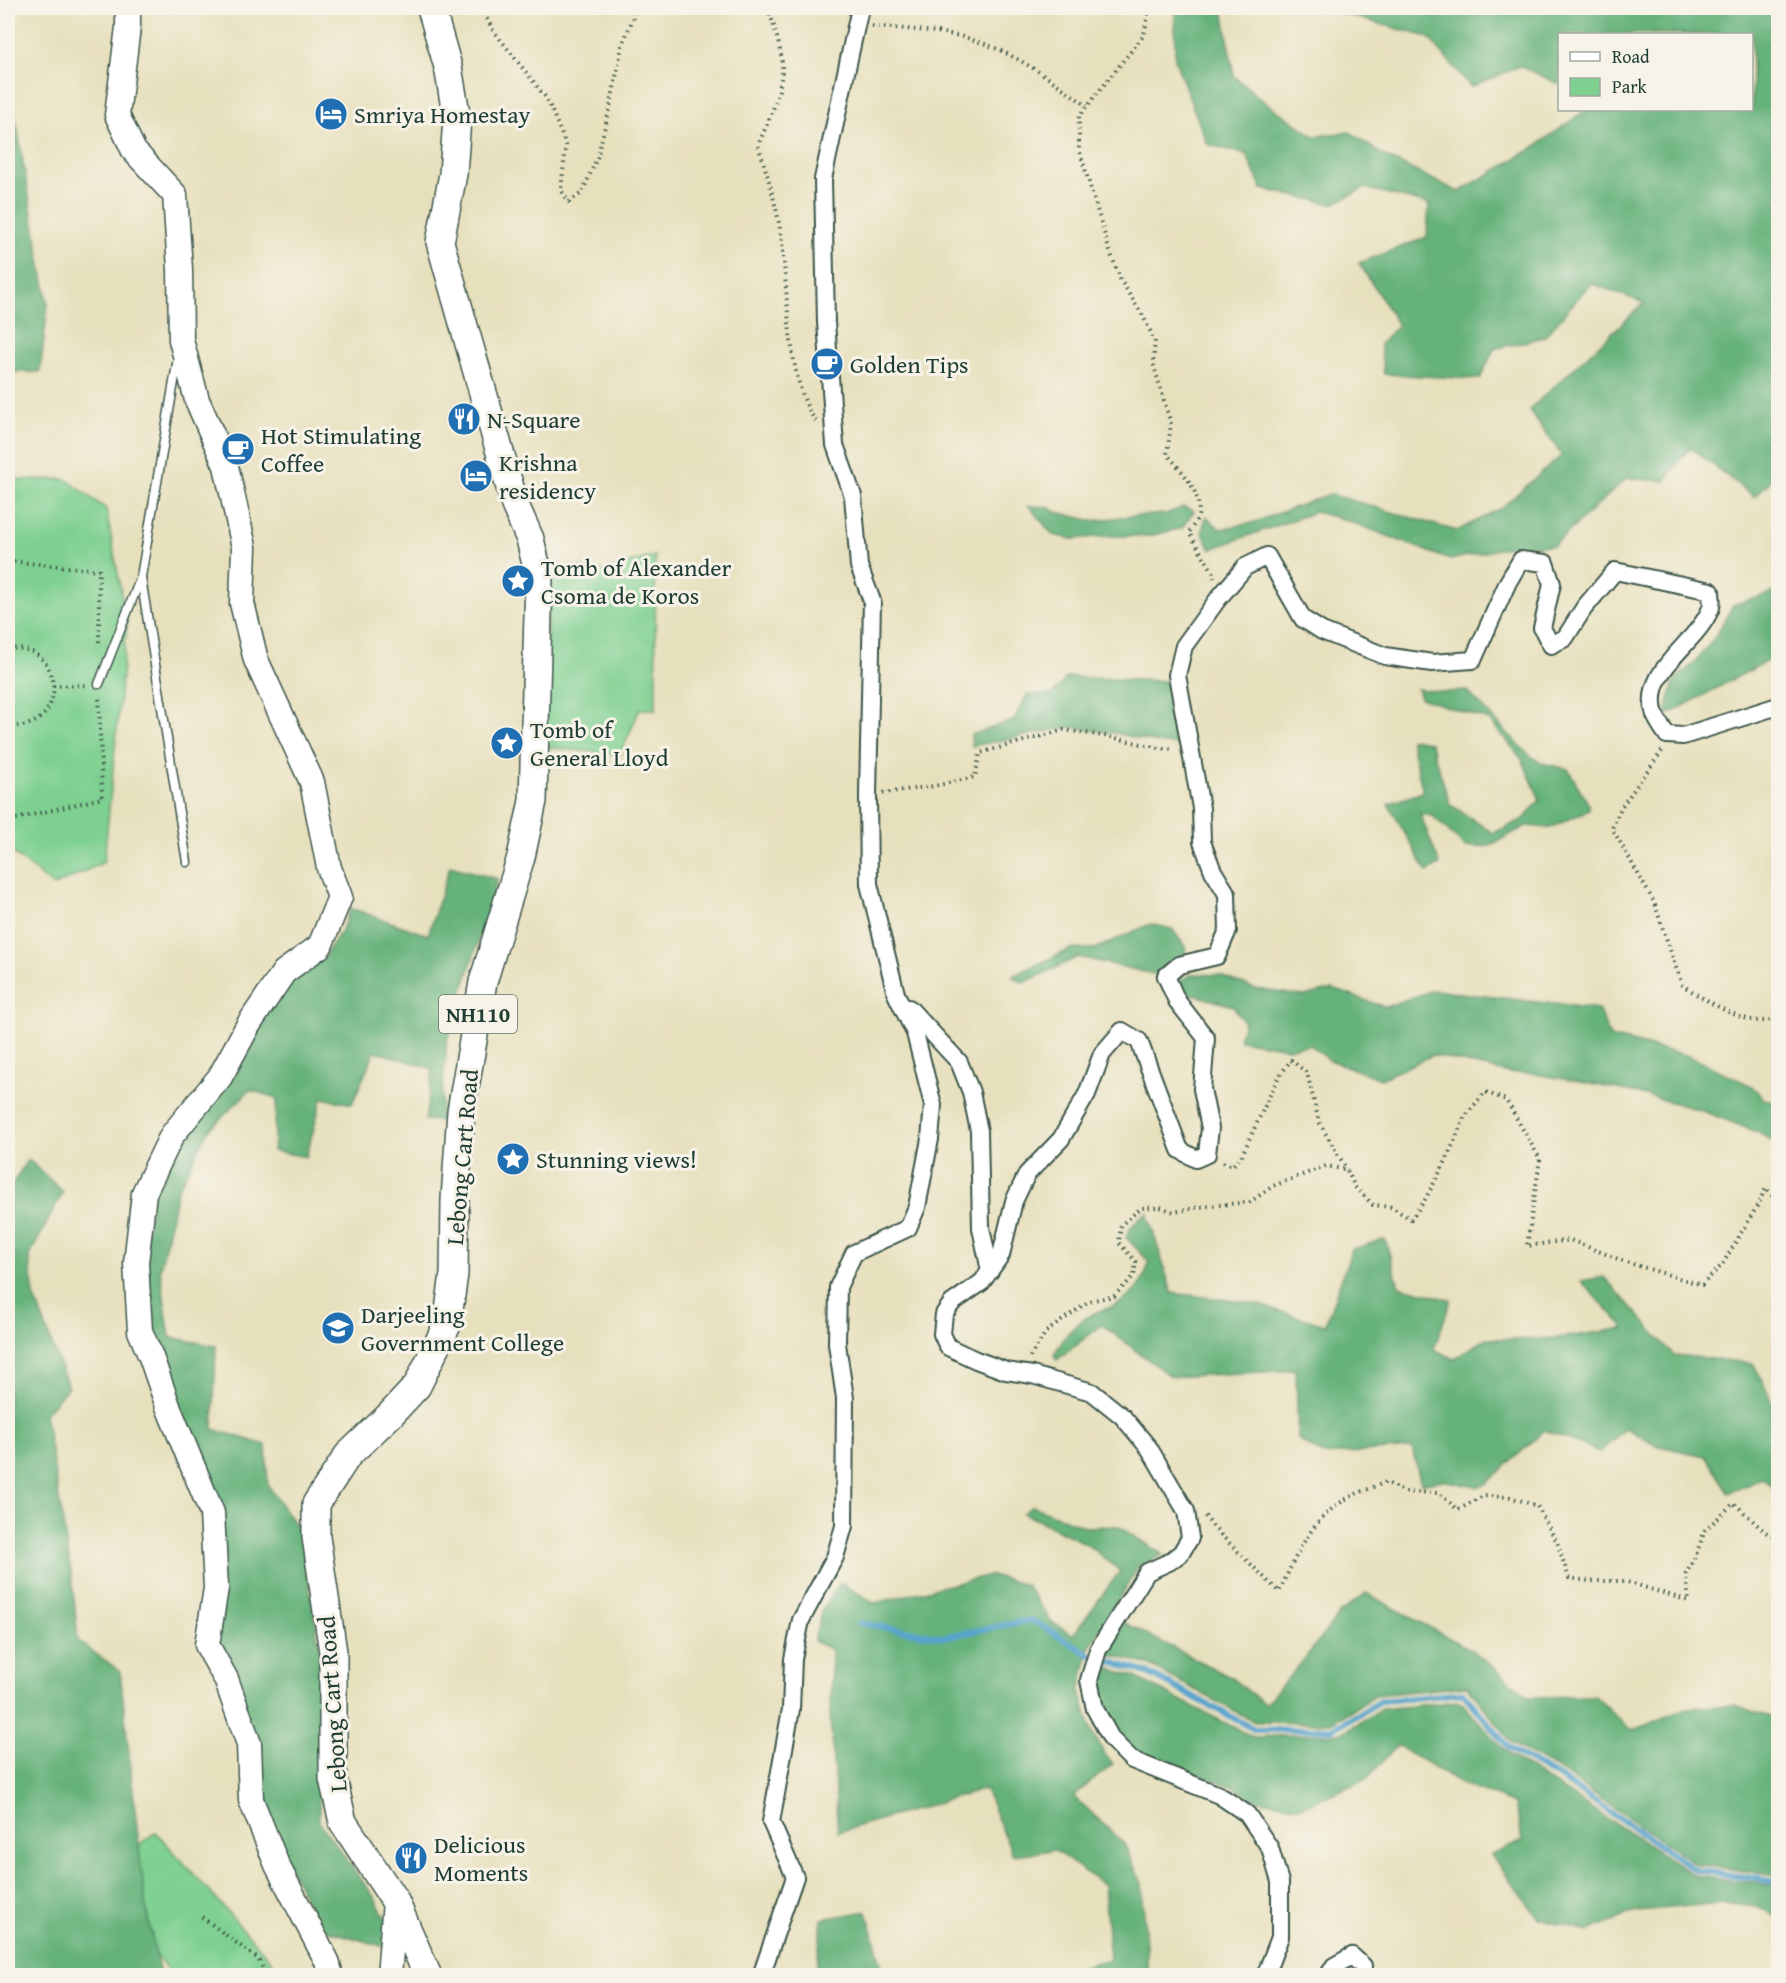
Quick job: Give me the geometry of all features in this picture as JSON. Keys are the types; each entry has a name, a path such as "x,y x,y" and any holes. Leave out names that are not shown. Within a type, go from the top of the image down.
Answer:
{"highway":[{"name":"Lebong Cart Road","path":"428,1976 396,1901 343,1822 333,1779 333,1652 316,1537 316,1504 348,1455 417,1386 447,1325 454,1274 455,1198 461,1111 483,982 521,858 534,801 539,577 530,539 515,505 440,242 453,174 457,119 448,67 431,8"}],"main road":[{"path":"128,8 128,27 117,116 134,150 175,195 180,270 181,340 197,400 226,466 244,547 242,603 256,660 312,782 329,868 340,897 320,946 284,972 249,1024 220,1077 172,1135 144,1193 136,1263 140,1331 212,1513 216,1588 207,1645 226,1679 249,1744 251,1800 277,1865 327,1961 331,1976"},
{"path":"389,1976 396,1901"}],"street":[{"path":"761,1976 795,1877 771,1822 791,1709 794,1659 801,1620 835,1557 844,1526 845,1398 837,1344 838,1287 854,1253 908,1228 917,1207 930,1139 933,1105 915,1033 896,994 869,884 868,795 872,601 860,566 853,496 836,445 826,322 823,179 860,8"},
{"path":"1265,1976 1280,1936 1280,1882 1270,1848 1247,1814 1219,1795 1132,1760 1112,1740 1095,1709 1089,1680 1098,1650 1147,1572 1169,1562 1181,1553 1190,1538 1186,1510 1149,1448 1122,1416 1092,1392 1006,1371 976,1360 948,1347 942,1334 944,1314 952,1303 982,1282 1001,1255 1014,1201 1027,1174 1061,1139 1087,1094 1102,1054 1122,1030 1139,1041 1180,1150 1196,1159 1207,1154 1210,1128 1202,1089 1206,1038 1177,1000 1166,975 1179,965 1217,956 1228,930 1227,894 1213,871 1202,842 1202,808 1177,675 1184,646 1218,599 1245,567 1268,556 1303,619 1322,632 1385,656 1432,663 1473,660 1508,582 1521,560 1545,563 1552,584 1542,628 1551,645 1565,638 1584,608 1615,571 1711,591 1712,608 1694,635 1660,673 1652,699 1656,717 1668,735 1683,736 1779,706"},
{"path":"896,994 959,1062 971,1092 979,1131 981,1228 990,1272"},
{"path":"1328,1976 1334,1966 1352,1956 1363,1966 1363,1976"}],"lane":[{"path":"99,684 141,577 181,340"},
{"path":"141,577 187,862"}],"path":[{"path":"481,8 493,30 547,99 566,145 561,190 569,202 582,193 597,158 622,46 637,8"},
{"path":"768,8 774,23 783,71 774,108 758,145 771,187 782,240 793,357 807,409 836,445"},
{"path":"1149,8 1144,35 1079,116 1080,149 1109,249 1121,281 1155,340 1153,363 1171,424 1167,454 1196,494 1198,515 1189,533 1212,570 1218,599"},
{"path":"856,25 961,36 1004,52 1025,63 1053,80 1087,106"},
{"path":"8,561 99,570 99,650"},
{"path":"8,649 21,648 34,653 44,661 51,672 54,695 49,707 40,718 25,725 8,726"},
{"path":"8,814 11,820 102,798 99,684 53,686"},
{"path":"868,795 934,786 975,777 980,753 1064,730 1111,737 1159,748 1192,750"},
{"path":"1668,735 1664,748 1622,806 1612,828 1654,903 1682,985 1727,1012 1754,1020 1775,1019 1779,1016"},
{"path":"1207,1154 1232,1166 1241,1157 1278,1078 1291,1060 1307,1073 1319,1122 1355,1187 1374,1205 1391,1207 1412,1219 1446,1161 1464,1118 1485,1092 1506,1100 1540,1159 1527,1246 1570,1240 1626,1262 1702,1285 1722,1265 1766,1188 1779,1203"},
{"path":"1032,1376 1030,1357 1046,1332 1089,1301 1114,1296 1134,1276 1136,1262 1119,1243 1121,1225 1141,1208 1160,1207 1174,1212 1250,1202 1273,1186 1326,1166 1347,1170"},
{"path":"1200,1509 1214,1528 1279,1592 1298,1551 1314,1525 1343,1501 1386,1482 1405,1492 1439,1493 1458,1510 1483,1496 1510,1497 1538,1506 1557,1542 1569,1578 1589,1581 1624,1581 1689,1601 1686,1574 1705,1530 1734,1503 1764,1532 1779,1538"},
{"path":"202,1917 258,1959 267,1976"}],"green space":[{"path":"1175,8 1223,8 1234,76 1262,100 1314,136 1350,132 1384,156 1459,192 1530,150 1585,111 1753,111 1753,33 1558,33 1558,84 1520,66 1471,87 1428,37 1321,8 1778,8 1778,473 1754,497 1690,447 1665,481 1627,478 1554,545 1507,547 1450,560 1346,520 1315,512 1211,549 1202,532 1206,516 1220,529 1252,523 1330,494 1457,531 1501,508 1562,455 1529,410 1644,303 1591,283 1544,337 1494,349 1480,379 1384,374 1380,344 1398,325 1359,263 1427,237 1429,204 1365,188 1333,204 1262,189 1246,154 1207,144 1175,60"},
{"path":"8,76 48,305 40,372 8,372"},
{"path":"66,479 106,509 127,623 104,862 54,886 8,849 8,480"},
{"path":"1029,506 1048,507 1056,512 1094,521 1166,514 1184,507 1194,511 1182,528 1149,536 1073,539 1053,535"},
{"path":"655,556 656,709 640,709 620,755 546,747 546,655 550,564 605,570"},
{"path":"1778,591 1778,655 1665,716 1674,681 1694,663 1715,637 1733,605"},
{"path":"1067,677 1166,681 1183,745 1163,744 1115,733 1069,727 972,746 971,735 1014,720 1027,695 1053,694"},
{"path":"1417,689 1443,692 1467,691 1527,753 1541,763 1568,769 1589,805 1589,810 1550,828 1526,826 1489,846 1465,847 1433,816 1420,814 1440,865 1427,872 1388,804 1423,792 1410,739 1430,742 1450,804 1493,833 1524,819 1540,800 1522,759 1489,720 1420,698"},
{"path":"450,866 498,879 447,1040 440,1121 425,1120 433,1069 375,1051 352,1104 322,1098 306,1157 273,1151 277,1098 250,1090 208,1131 177,1191 160,1270 170,1337 216,1346 213,1429 266,1445 268,1485 301,1534 319,1644 319,1822 374,1897 403,1952 319,1928 256,1795 215,1643 222,1579 146,1332 143,1256 153,1192 178,1137 292,976 324,957 342,930 350,908 428,935"},
{"path":"1150,924 1172,929 1186,948 1182,961 1154,974 1078,957 1024,983 1012,976 1071,949 1095,949"},
{"path":"1193,974 1218,975 1256,989 1304,996 1333,989 1385,1007 1434,990 1598,1009 1610,1037 1689,1056 1752,1086 1764,1099 1778,1103 1778,1144 1757,1132 1700,1110 1634,1092 1531,1073 1509,1073 1433,1055 1381,1079 1329,1060 1311,1045 1287,1048 1239,1040 1244,1022 1233,1006 1184,992 1179,981"},
{"path":"28,1159 63,1192 29,1257 34,1295 68,1387 45,1414 72,1578 78,1641 120,1671 145,1902 160,1975 8,1975 8,1191"},
{"path":"1147,1212 1172,1293 1253,1303 1325,1325 1352,1249 1385,1239 1399,1286 1451,1300 1434,1349 1454,1359 1486,1338 1538,1339 1625,1328 1581,1281 1604,1277 1674,1355 1753,1363 1778,1418 1778,1490 1762,1478 1729,1493 1705,1456 1655,1445 1626,1428 1600,1452 1545,1430 1486,1484 1476,1487 1443,1480 1421,1484 1412,1448 1323,1455 1298,1439 1296,1370 1171,1377 1102,1325 1057,1360 1054,1355 1061,1342 1075,1326 1093,1314 1125,1299 1140,1284 1149,1262 1126,1237 1131,1227"},
{"path":"1032,1506 1085,1527 1118,1526 1163,1555 1138,1567 1089,1648 1080,1692 1092,1732 1113,1764 1074,1796 1124,1844 1142,1884 1148,1975 1049,1975 1110,1959 1104,1885 1054,1850 1013,1855 985,1789 838,1832 830,1713 832,1650 814,1641 822,1610 840,1583 875,1603 990,1575 1026,1585 1051,1622 1073,1635 1120,1571 1085,1543 1023,1513"},
{"path":"1366,1593 1473,1651 1530,1697 1595,1696 1631,1731 1687,1708 1735,1705 1773,1718 1778,1714 1778,1742 1775,1743 1778,1750 1778,1876 1696,1864 1559,1770 1513,1744 1467,1686 1375,1695 1331,1723 1255,1722 1147,1664 1106,1654 1123,1622 1230,1677 1265,1704 1303,1661 1340,1613"},
{"path":"1103,1667 1131,1675 1253,1737 1342,1733 1382,1709 1460,1701 1509,1755 1696,1876 1778,1886 1778,1916 1756,1907 1722,1903 1638,1911 1588,1931 1539,1918 1491,1855 1523,1841 1515,1804 1462,1784 1397,1745 1367,1779 1301,1807 1249,1798 1236,1788 1137,1752 1122,1740 1109,1721 1098,1694 1099,1677"},
{"path":"156,1832 284,1975 171,1975 99,1874"},
{"path":"867,1911 884,1975 816,1975 822,1919"}],"waterway":[{"path":"859,1623 943,1637 1032,1620 1094,1657 1148,1673 1256,1730 1333,1729 1381,1701 1463,1693 1511,1750 1560,1778 1696,1870 1778,1882"}],"place":[{"name":"Smriya Homestay","path":"331,114"},
{"name":"Golden Tips","path":"827,364"},
{"name":"N-Square","path":"464,419"},
{"name":"Hot Stimulating Coffee","path":"238,449"},
{"name":"Krishna residency","path":"476,476"},
{"name":"Tomb of Alexander Csoma de Koros","path":"518,581"},
{"name":"Tomb of General Lloyd","path":"507,743"},
{"name":"Stunning views!","path":"513,1159"},
{"name":"Darjeeling Government College","path":"338,1328"},
{"name":"Delicious Moments","path":"411,1858"}]}
